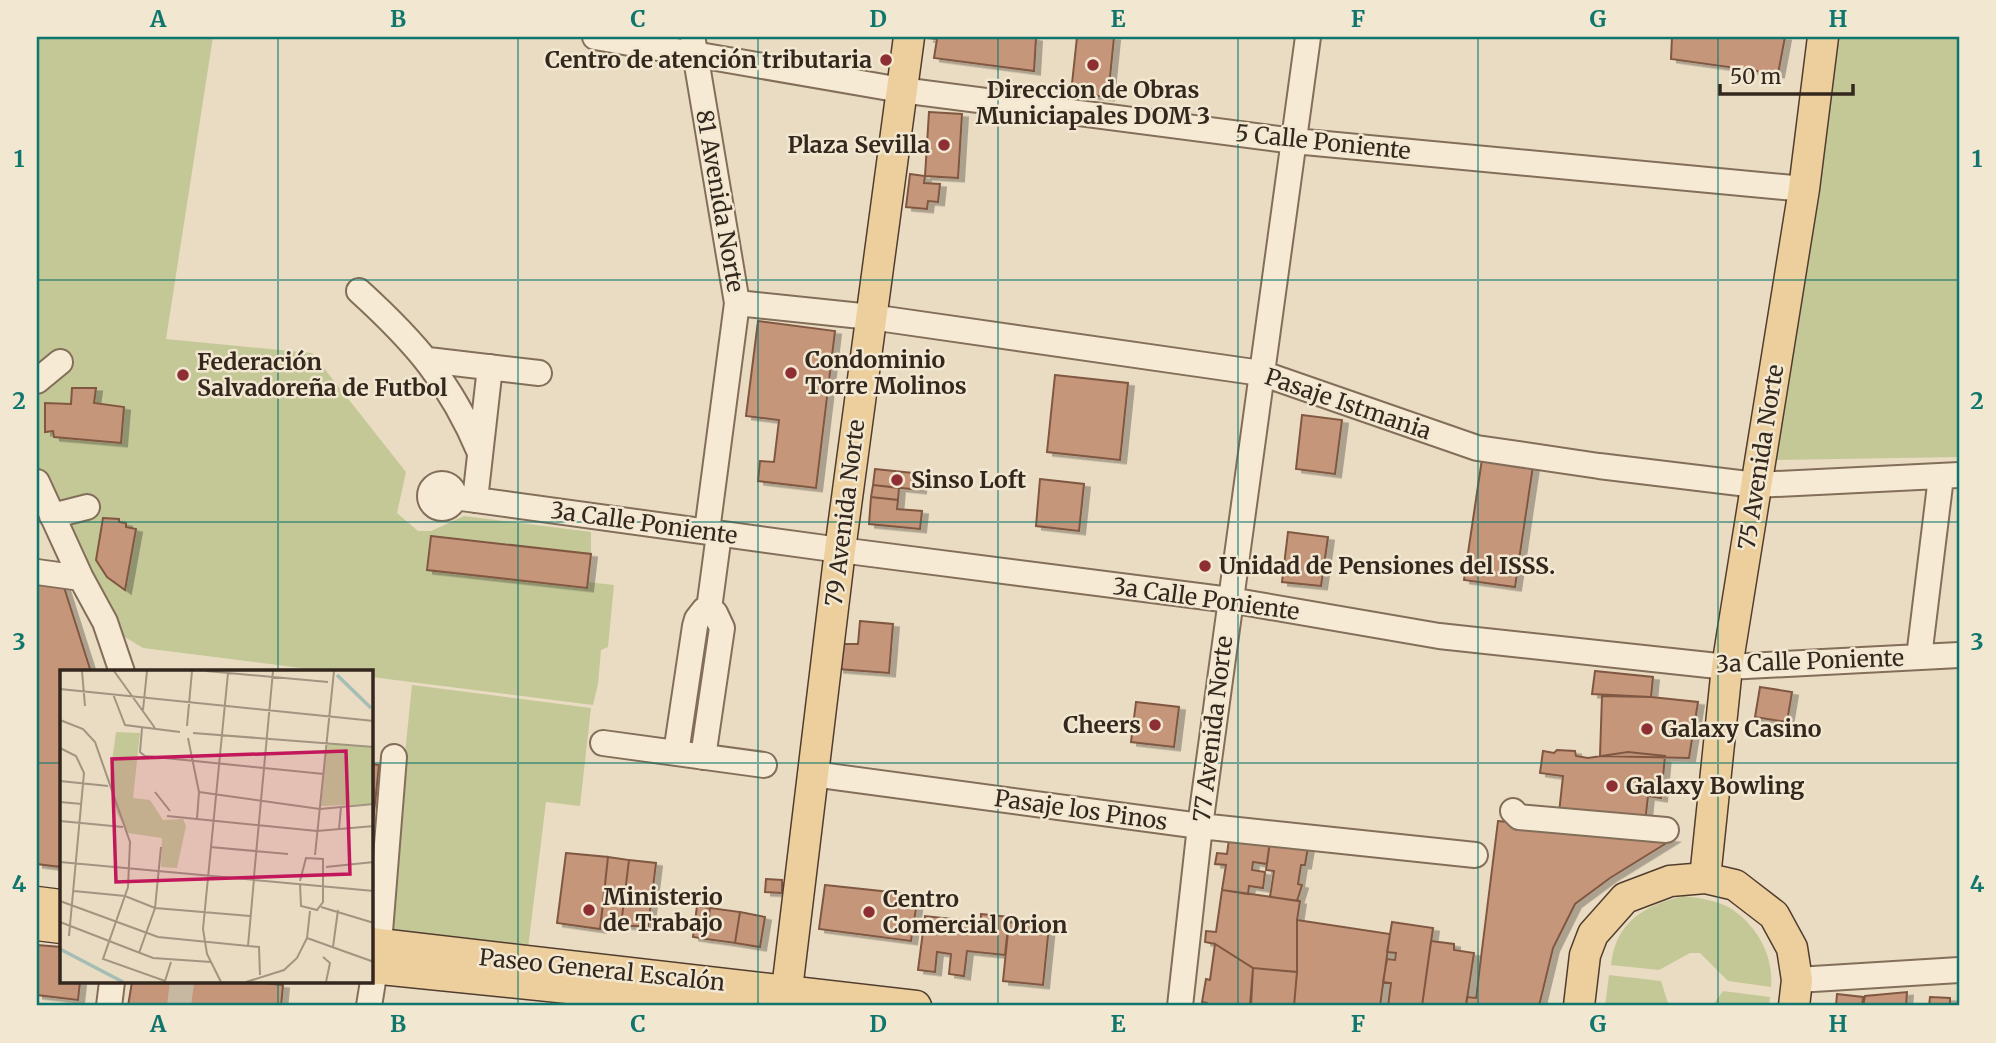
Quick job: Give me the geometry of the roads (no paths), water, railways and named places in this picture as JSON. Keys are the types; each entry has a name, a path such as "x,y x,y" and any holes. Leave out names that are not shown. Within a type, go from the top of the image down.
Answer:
{"main road":[{"name":"79 Avenida Norte","path":"786,998 840,551 909,37"},
{"name":"75 Avenida Norte","path":"1705,878 1727,667 1804,189 1823,37"},
{"path":"1579,1006 1585,955 1593,934 1625,898 1670,881 1705,878 1735,886 1774,915 1792,948 1795,993"},
{"path":"37,902 60,905"},
{"path":"37,925 60,928"},
{"name":"Paseo General Escalón","path":"374,956 786,998 916,1006"},
{"name":"Paseo General Escalón","path":"374,956 742,1006"}],"street":[{"name":"5 Calle Poniente","path":"595,37 693,45 901,90 1294,141 1804,189"},
{"name":"77 Avenida Norte","path":"1180,1006 1200,826 1308,37"},
{"name":"81 Avenida Norte","path":"693,45 737,303 713,532 709,609"},
{"path":"359,291 395,324 428,360 456,402 480,453"},
{"name":"Pasaje Istmania","path":"737,303 871,317 1261,373 1478,448 1599,466 1756,485 1950,476"},
{"path":"428,360 539,373"},
{"path":"37,382 60,362"},
{"path":"480,453 490,368"},
{"name":"3a Calle Poniente","path":"480,453 464,499 840,551 1230,600 1438,636 1727,667 1959,655"},
{"path":"1919,657 1950,476"},
{"path":"37,482 81,578 105,622 121,670"},
{"path":"51,516 87,507"},
{"path":"37,572 81,578"},
{"path":"677,753 695,626 704,610 709,609 715,613 722,628 704,757"},
{"path":"603,743 764,765"},
{"path":"374,956 379,848 394,757"},
{"name":"Pasaje los Pinos","path":"813,774 1200,826 1475,855"},
{"path":"1513,811 1519,817 1666,830"},
{"path":"1795,993 1959,970"},
{"path":"109,1006 112,984"},
{"path":"369,1006 371,984"}],"tunnel":[{"path":"179,1006 182,984"}],"place":[{"name":"Centro de atención tributaria","path":"886,60"},
{"name":"Direccion de Obras Municiapales DOM 3","path":"1093,65"},
{"name":"Plaza Sevilla","path":"944,145"},
{"name":"Condominio Torre Molinos","path":"791,373"},
{"name":"Federación Salvadoreña de Futbol","path":"183,375"},
{"name":"Sinso Loft","path":"897,480"},
{"name":"Unidad de Pensiones del ISSS.","path":"1205,566"},
{"name":"Cheers","path":"1155,725"},
{"name":"Galaxy Casino","path":"1647,729"},
{"name":"Galaxy Bowling","path":"1612,786"},
{"name":"Ministerio de Trabajo","path":"589,910"},
{"name":"Centro Comercial Orion","path":"869,912"}]}
